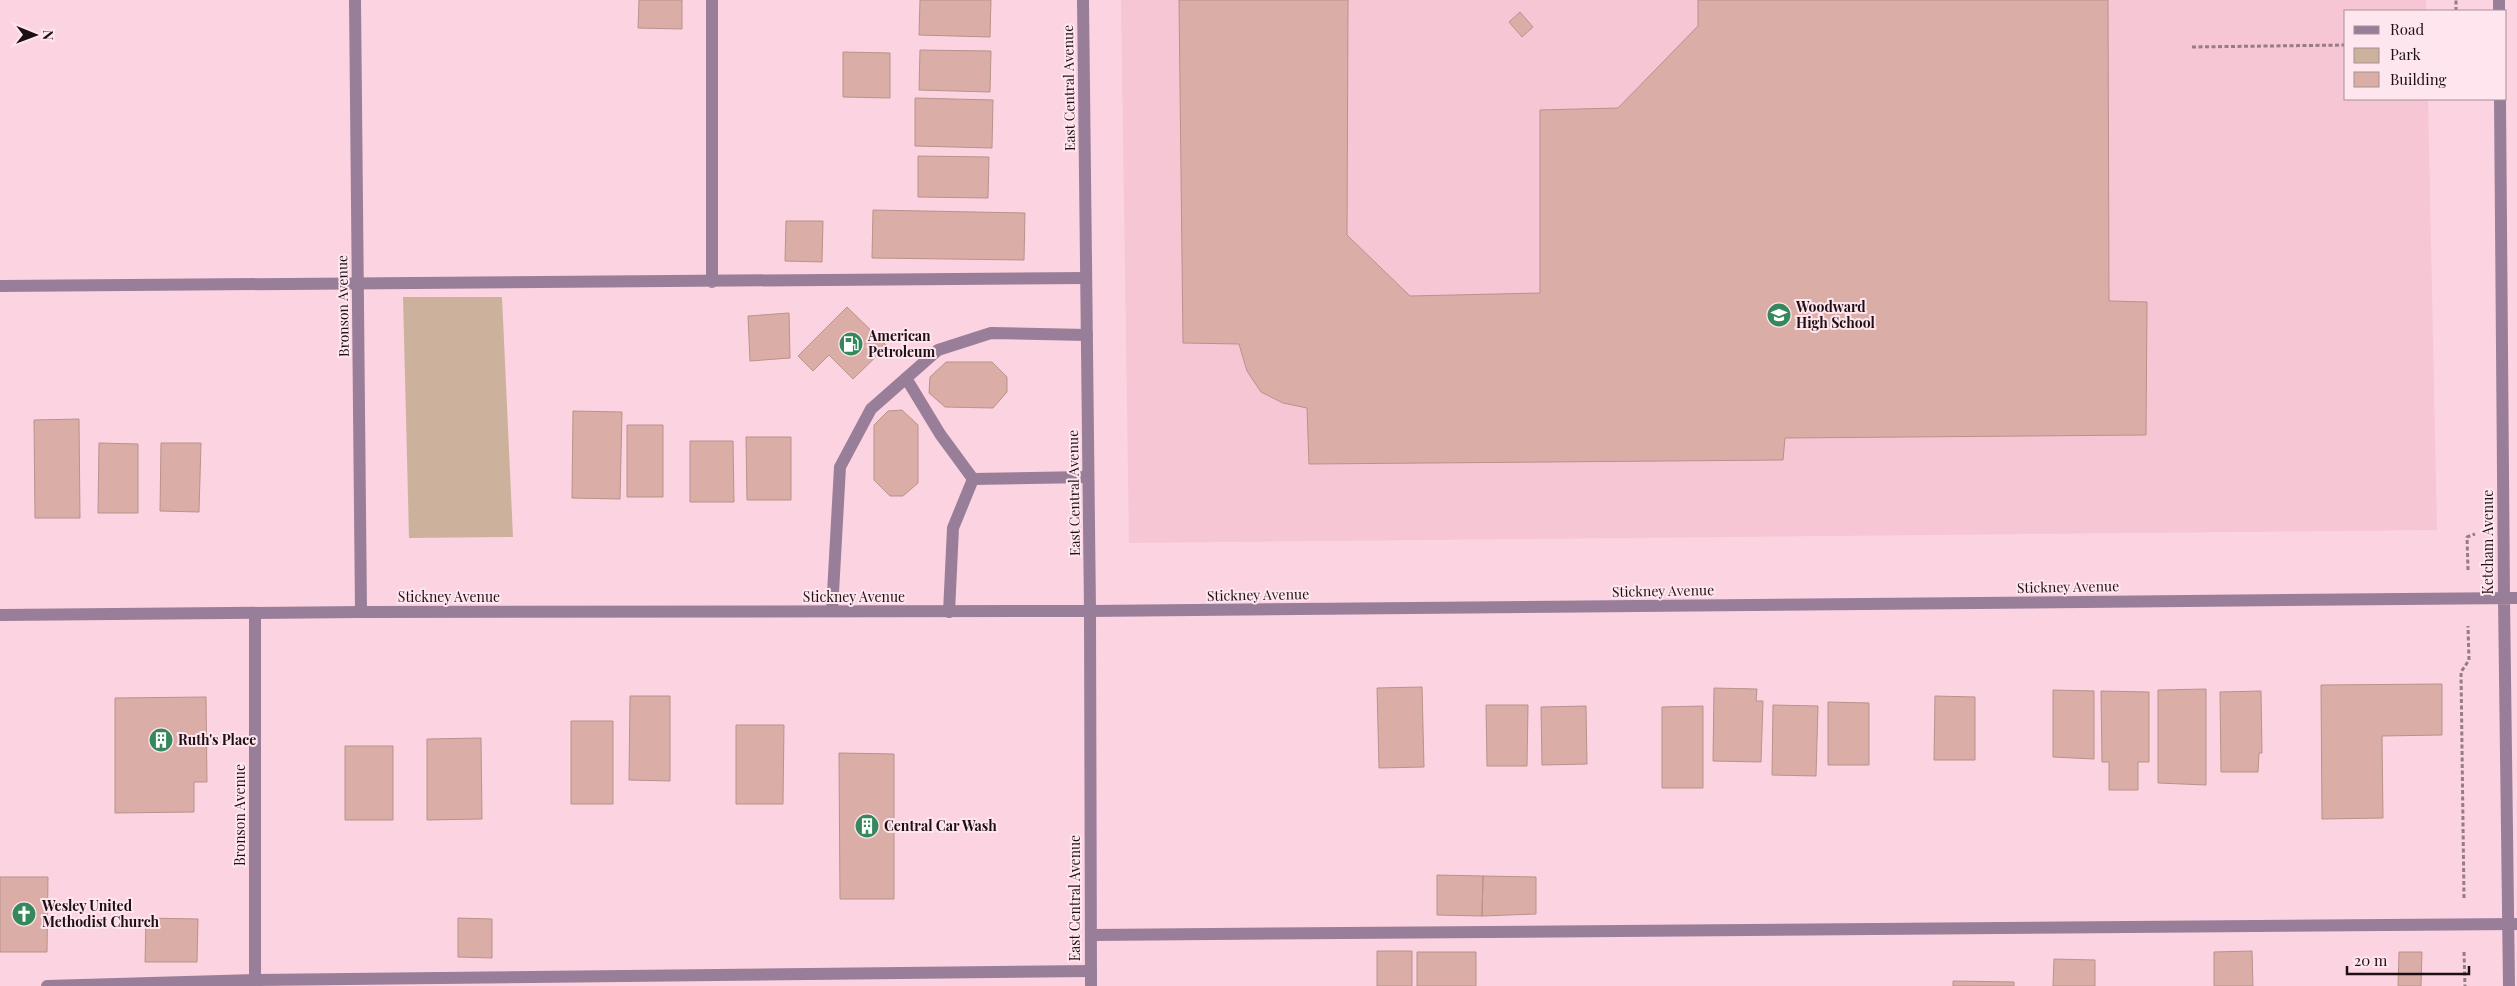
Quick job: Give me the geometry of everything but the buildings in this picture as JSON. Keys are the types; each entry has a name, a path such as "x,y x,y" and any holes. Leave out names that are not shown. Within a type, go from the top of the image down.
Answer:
{"street":[{"name":"Bronson Avenue","path":"355,0 361,612"},
{"path":"712,0 712,282"},
{"name":"East Central Avenue","path":"1083,0 1090,611 1091,986"},
{"name":"Ketcham Avenue","path":"2500,100 2504,598 2513,924 2509,986"},
{"path":"0,286 1086,278"},
{"path":"832,612 840,467 870,409 938,350 991,333 1087,335"},
{"path":"906,378 940,434 973,479"},
{"path":"973,479 1088,477"},
{"path":"949,612 954,528 973,479"},
{"name":"Stickney Avenue","path":"0,615 361,612 949,612 2517,598"},
{"name":"Bronson Avenue","path":"255,613 255,983"},
{"path":"1091,935 2513,924"},
{"path":"47,986 559,981 1091,971"}],"path":[{"path":"2192,47 2344,45"},
{"path":"2464,986 2461,672 2468,660 2467,537 2504,523"}],"shaded area":[{"name":"Woodward High School","path":"1121,0 2426,0 2426,10 2344,10 2344,100 2428,100 2437,530 1129,543"}],"green space":[{"path":"403,297 502,297 513,537 409,538"}],"place":[{"name":"Woodward High School","path":"1779,315"},
{"name":"American Petroleum","path":"851,344"},
{"name":"Ruth's Place","path":"161,740"},
{"name":"Central Car Wash","path":"867,826"},
{"name":"Wesley United Methodist Church","path":"24,914"}]}
